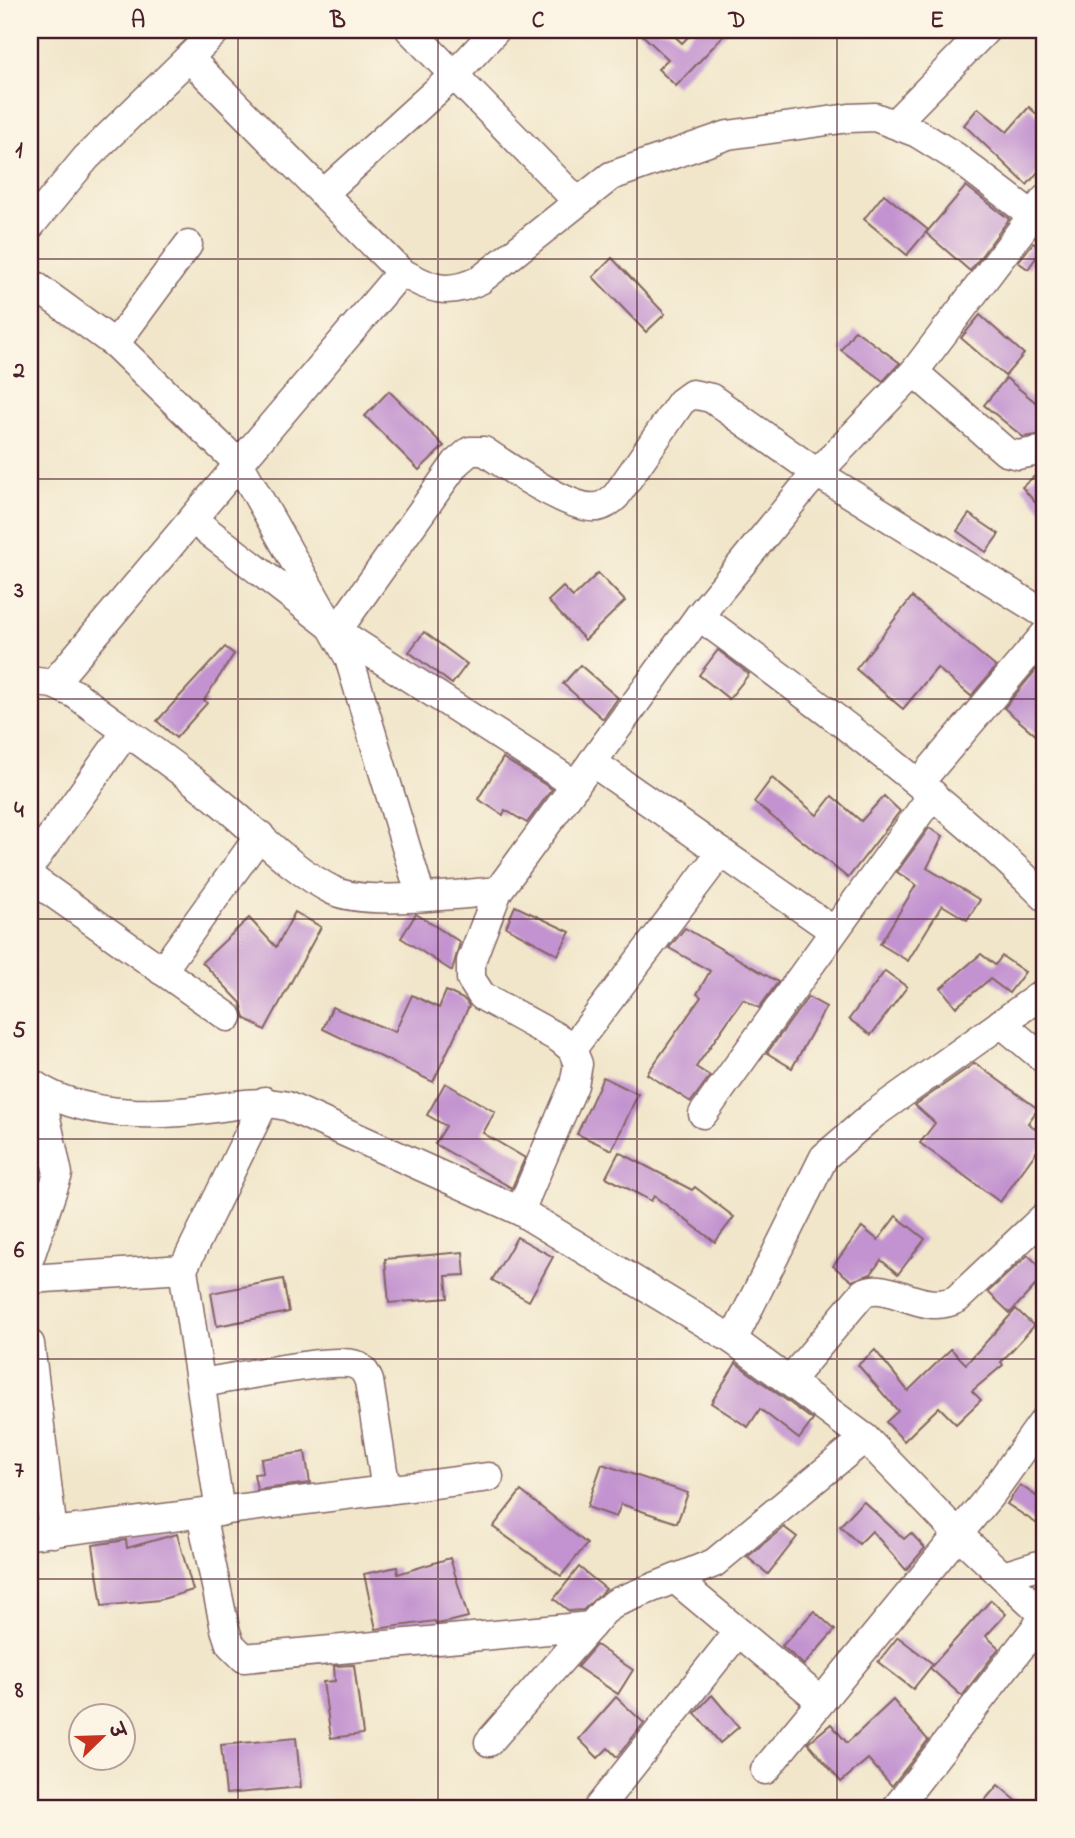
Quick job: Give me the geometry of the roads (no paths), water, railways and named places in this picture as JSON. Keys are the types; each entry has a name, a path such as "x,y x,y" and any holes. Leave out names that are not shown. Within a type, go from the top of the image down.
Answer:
{"street":[{"path":"30,226 86,158 217,30"},
{"path":"410,30 577,201"},
{"path":"324,194 454,75 496,30"},
{"path":"895,123 986,30"},
{"path":"188,58 401,272 424,284 446,291 462,288 480,279 611,176 728,135 849,118 875,117 895,123 1039,208 915,372 817,473 699,616 498,891 471,961 471,979 482,996 560,1039 572,1049 578,1064 574,1085 520,1211"},
{"path":"115,344 188,245"},
{"path":"401,272 193,520 41,682 75,694 334,891 350,895 421,897 498,891"},
{"path":"30,282 115,344 240,464 337,631 361,689 421,897"},
{"path":"915,372 1006,452 1040,445"},
{"path":"337,631 456,463 470,452 484,451 576,504 595,508 607,504 616,496 681,402 692,394 710,398 817,473 1045,614"},
{"path":"193,520 337,631 576,785"},
{"path":"699,616 926,788 983,835 1045,897"},
{"path":"703,1114 834,931 926,788 1045,634"},
{"path":"30,866 126,732"},
{"path":"592,762 834,931"},
{"path":"162,971 260,835"},
{"path":"572,1049 721,852"},
{"path":"30,877 228,1017"},
{"path":"733,1340 824,1157 874,1114 1045,992"},
{"path":"1001,1023 1045,1060"},
{"path":"35,1086 68,1101 144,1113 181,1112 265,1101 287,1106 520,1211 733,1340 865,1438 957,1533 1045,1616 896,1808"},
{"path":"30,1257 58,1174 35,1086"},
{"path":"265,1101 183,1269 201,1383 211,1513 225,1629 230,1643 244,1658 256,1660 592,1626"},
{"path":"789,1381 863,1293 873,1288 901,1298 939,1306 947,1304 957,1299 1045,1216"},
{"path":"30,1279 183,1269"},
{"path":"30,1344 41,1534 489,1477"},
{"path":"201,1383 331,1364 355,1365 365,1370 386,1490"},
{"path":"765,1770 992,1493 1045,1419"},
{"path":"489,1742 592,1626 617,1602 714,1563 865,1438"},
{"path":"1003,1576 1045,1563"},
{"path":"676,1579 821,1701"},
{"path":"598,1808 738,1632"}]}
